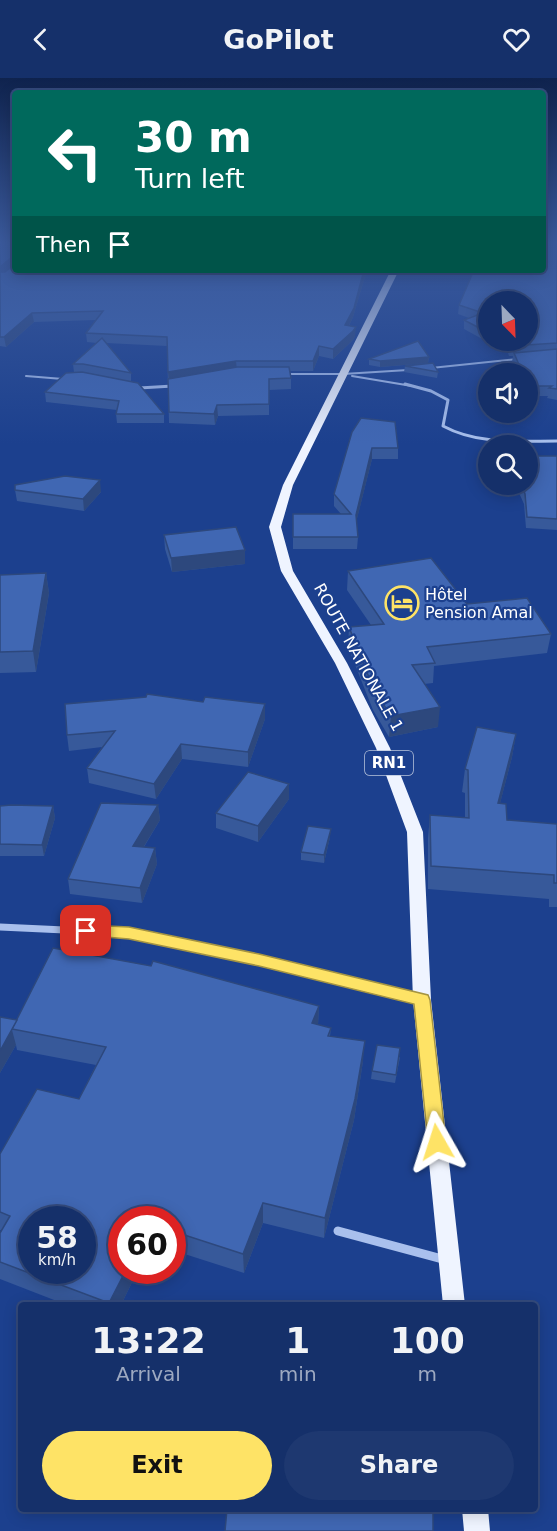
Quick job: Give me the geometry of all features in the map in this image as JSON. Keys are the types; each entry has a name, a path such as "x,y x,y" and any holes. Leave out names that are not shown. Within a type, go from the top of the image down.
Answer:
{"main road":[{"name":"ROUTE NATIONALE 1","path":"376,309 288,486 275,527 287,571 341,663 383,748 415,832 422,1000 454,1302"},
{"path":"475,1512 477,1531"}],"street":[{"path":"0,927 129,933 259,960 422,1000"},
{"path":"338,1230 449,1261"}],"lane":[{"path":"421,369 528,358"},
{"path":"284,374 343,374 410,370"},
{"path":"343,374 413,386 444,395 448,400 443,426 452,432 468,437 557,441"},
{"path":"26,376 64,379"},
{"path":"130,387 175,386"}],"building":[{"path":"0,309 354,309 345,325 356,327 333,349 319,346 313,361 236,361 168,372 167,337 86,333 103,311 32,313 4,337 0,337"},
{"path":"538,309 557,309 557,343 538,344"},
{"path":"478,315 478,327 464,320"},
{"path":"102,338 131,373 73,364"},
{"path":"418,341 429,357 380,361 369,359"},
{"path":"557,349 557,389 549,388 552,386 538,386 538,363 518,363 514,353"},
{"path":"433,363 438,372 405,366"},
{"path":"237,367 289,367 291,378 269,379 269,404 217,405 214,414 169,412 168,379"},
{"path":"82,372 138,383 164,414 116,414 119,401 45,392 66,373"},
{"path":"361,418 395,422 398,448 372,448 356,515 358,537 293,537 293,514 351,514 334,494 352,432"},
{"path":"538,456 557,456 557,519 527,517 525,495 538,495"},
{"path":"65,476 100,480 83,499 15,490 15,485"},
{"path":"236,527 245,550 171,558 164,535"},
{"path":"431,558 467,604 527,598 551,634 427,647 435,663 412,665 440,707 391,716 374,690 349,627 384,624 348,571"},
{"path":"46,573 33,651 0,652 0,575"},
{"path":"147,694 203,702 205,697 265,704 248,752 181,744 154,784 87,768 115,731 67,735 65,704 146,697"},
{"path":"477,727 516,734 498,803 506,804 507,820 557,824 557,883 554,883 554,875 431,866 430,815 469,818 468,770 465,769"},
{"path":"248,772 289,784 258,826 216,813"},
{"path":"101,803 158,805 133,846 155,848 140,888 68,879"},
{"path":"0,806 53,806 42,845 0,844"},
{"path":"308,826 331,829 324,855 301,852"},
{"path":"53,948 151,966 153,961 319,1006 312,1023 331,1028 328,1036 365,1041 355,1099 325,1218 263,1203 243,1254 186,1236 186,1206 108,1206 108,1284 119,1284 110,1302 58,1284 96,1284 96,1206 18,1206 18,1269 0,1262 0,1233 10,1216 0,1212 0,1154 37,1089 79,1099 106,1047 12,1029"},
{"path":"0,1017 17,1020 0,1051"},
{"path":"377,1045 400,1048 396,1075 372,1071"},
{"path":"227,1512 433,1512 433,1531 225,1531"}],"place":[{"name":"Hôtel Pension Amal","path":"402,603"}],"route":[{"path":"86,931 129,933 259,960 422,1000 437,1142"}]}
